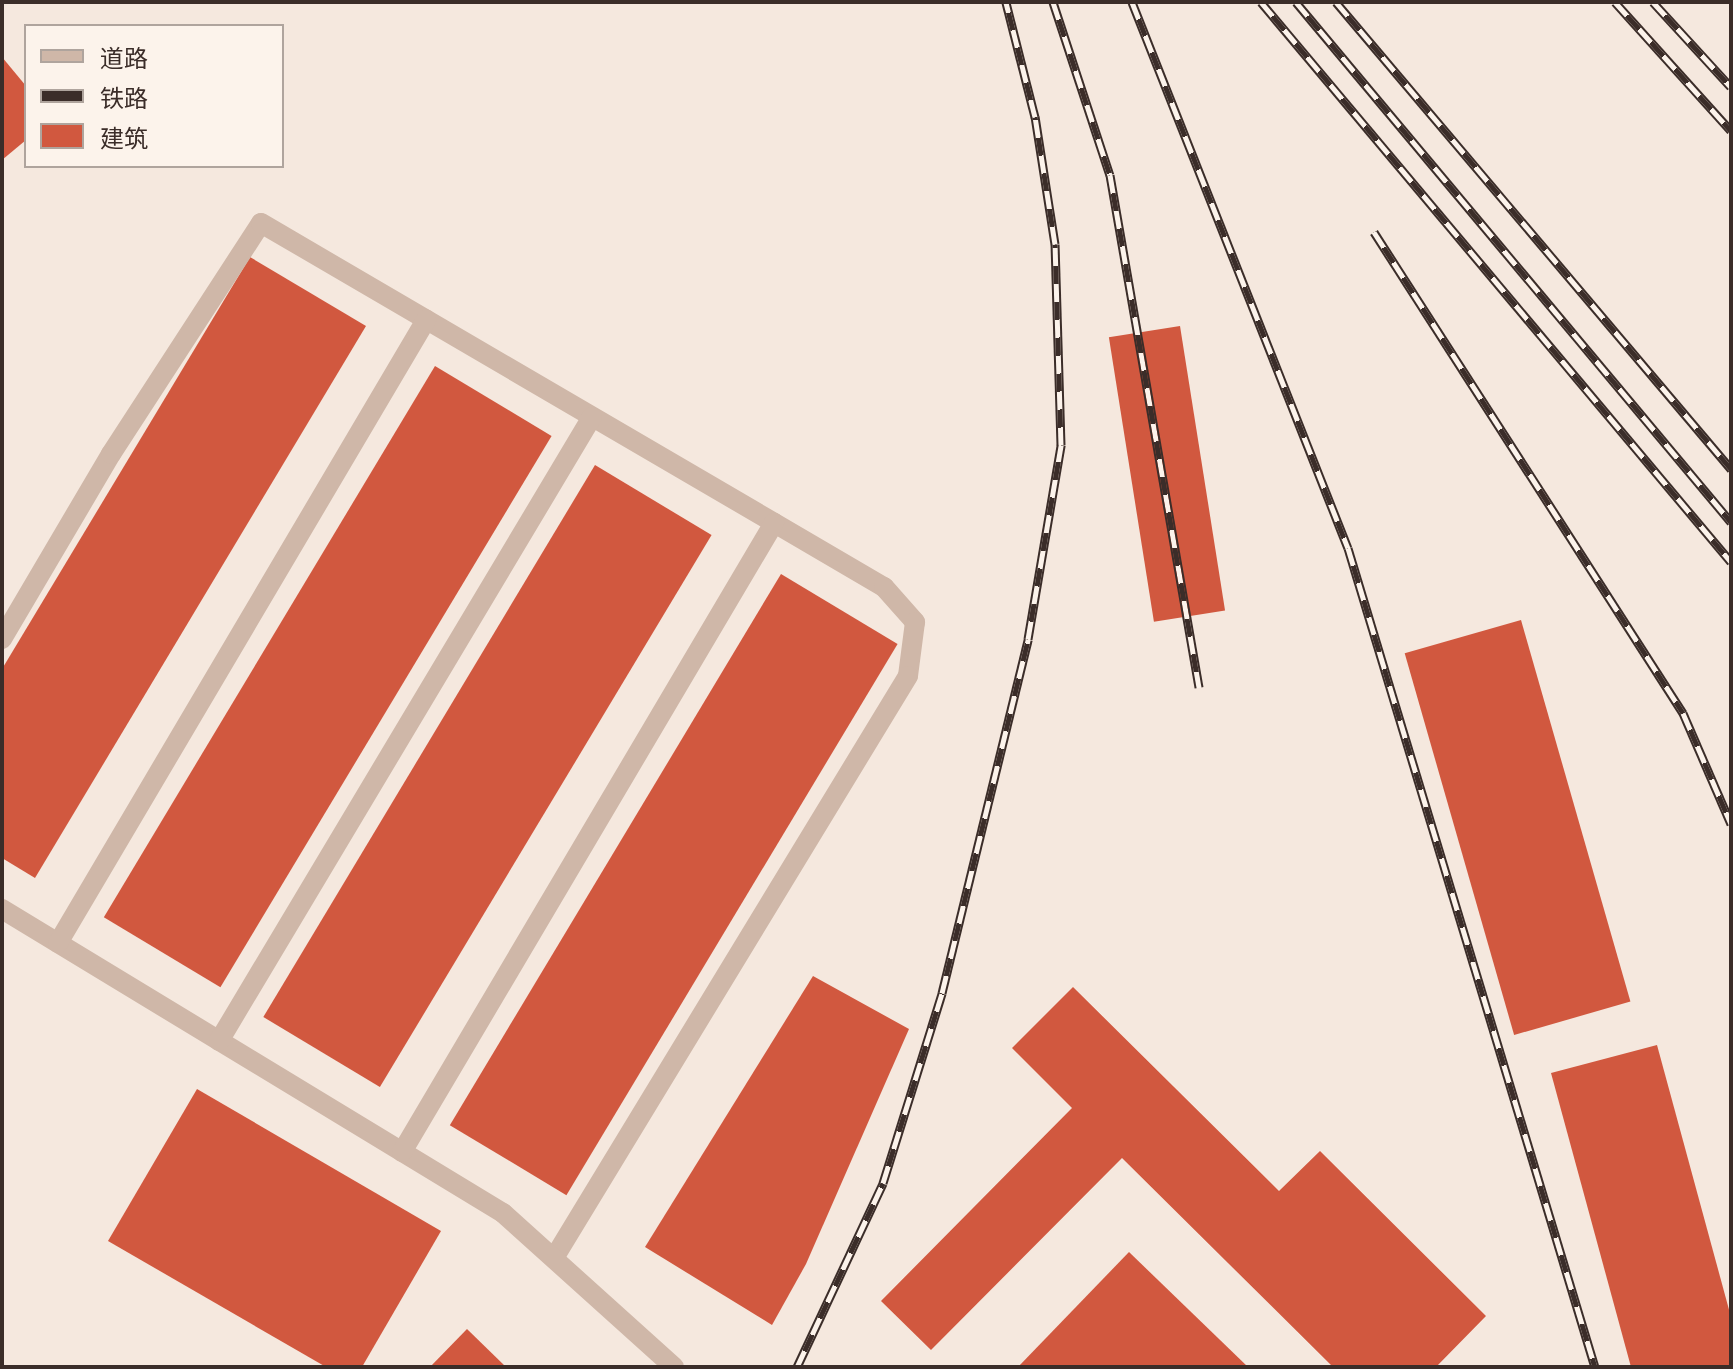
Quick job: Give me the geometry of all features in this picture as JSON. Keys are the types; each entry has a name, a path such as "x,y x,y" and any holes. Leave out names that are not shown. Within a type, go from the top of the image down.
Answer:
{"lane":[{"path":"2,639 111,454 261,223 884,587 915,622 908,676 554,1258"},
{"path":"58,943 426,320"},
{"path":"219,1041 592,417"},
{"path":"402,1152 774,523"},
{"path":"2,909 503,1213 674,1367"}],"building":[{"path":"2,57 24,84 24,142 2,160"},
{"path":"250,257 366,326 35,878 2,858 2,669"},
{"path":"1180,326 1225,610 1154,622 1109,337"},
{"path":"435,366 552,436 220,987 104,917"},
{"path":"595,465 712,535 380,1087 263,1017"},
{"path":"781,574 898,644 566,1195 450,1125"},
{"path":"1521,620 1630,1002 1514,1035 1405,653"},
{"path":"813,976 909,1029 806,1264 772,1325 645,1247"},
{"path":"1073,987 1279,1191 1320,1151 1486,1316 1436,1367 1333,1367 1122,1158 931,1350 881,1301 1072,1108 1012,1048"},
{"path":"1657,1045 1731,1317 1731,1367 1631,1367 1551,1073"},
{"path":"197,1089 441,1231 362,1367 326,1367 108,1241"},
{"path":"1129,1252 1248,1367 1018,1367"},
{"path":"467,1329 506,1367 430,1367"}],"railway":[{"path":"797,1367 883,1183 942,993 1028,639 1061,445 1055,244 1035,117 1006,2"},
{"path":"1053,2 1110,175 1199,687"},
{"path":"1132,2 1348,548 1595,1367"},
{"path":"1261,2 1731,562"},
{"path":"1296,2 1731,522"},
{"path":"1336,2 1731,469"},
{"path":"1615,2 1731,131"},
{"path":"1653,2 1731,87"},
{"path":"1374,232 1683,713 1731,824"}]}
